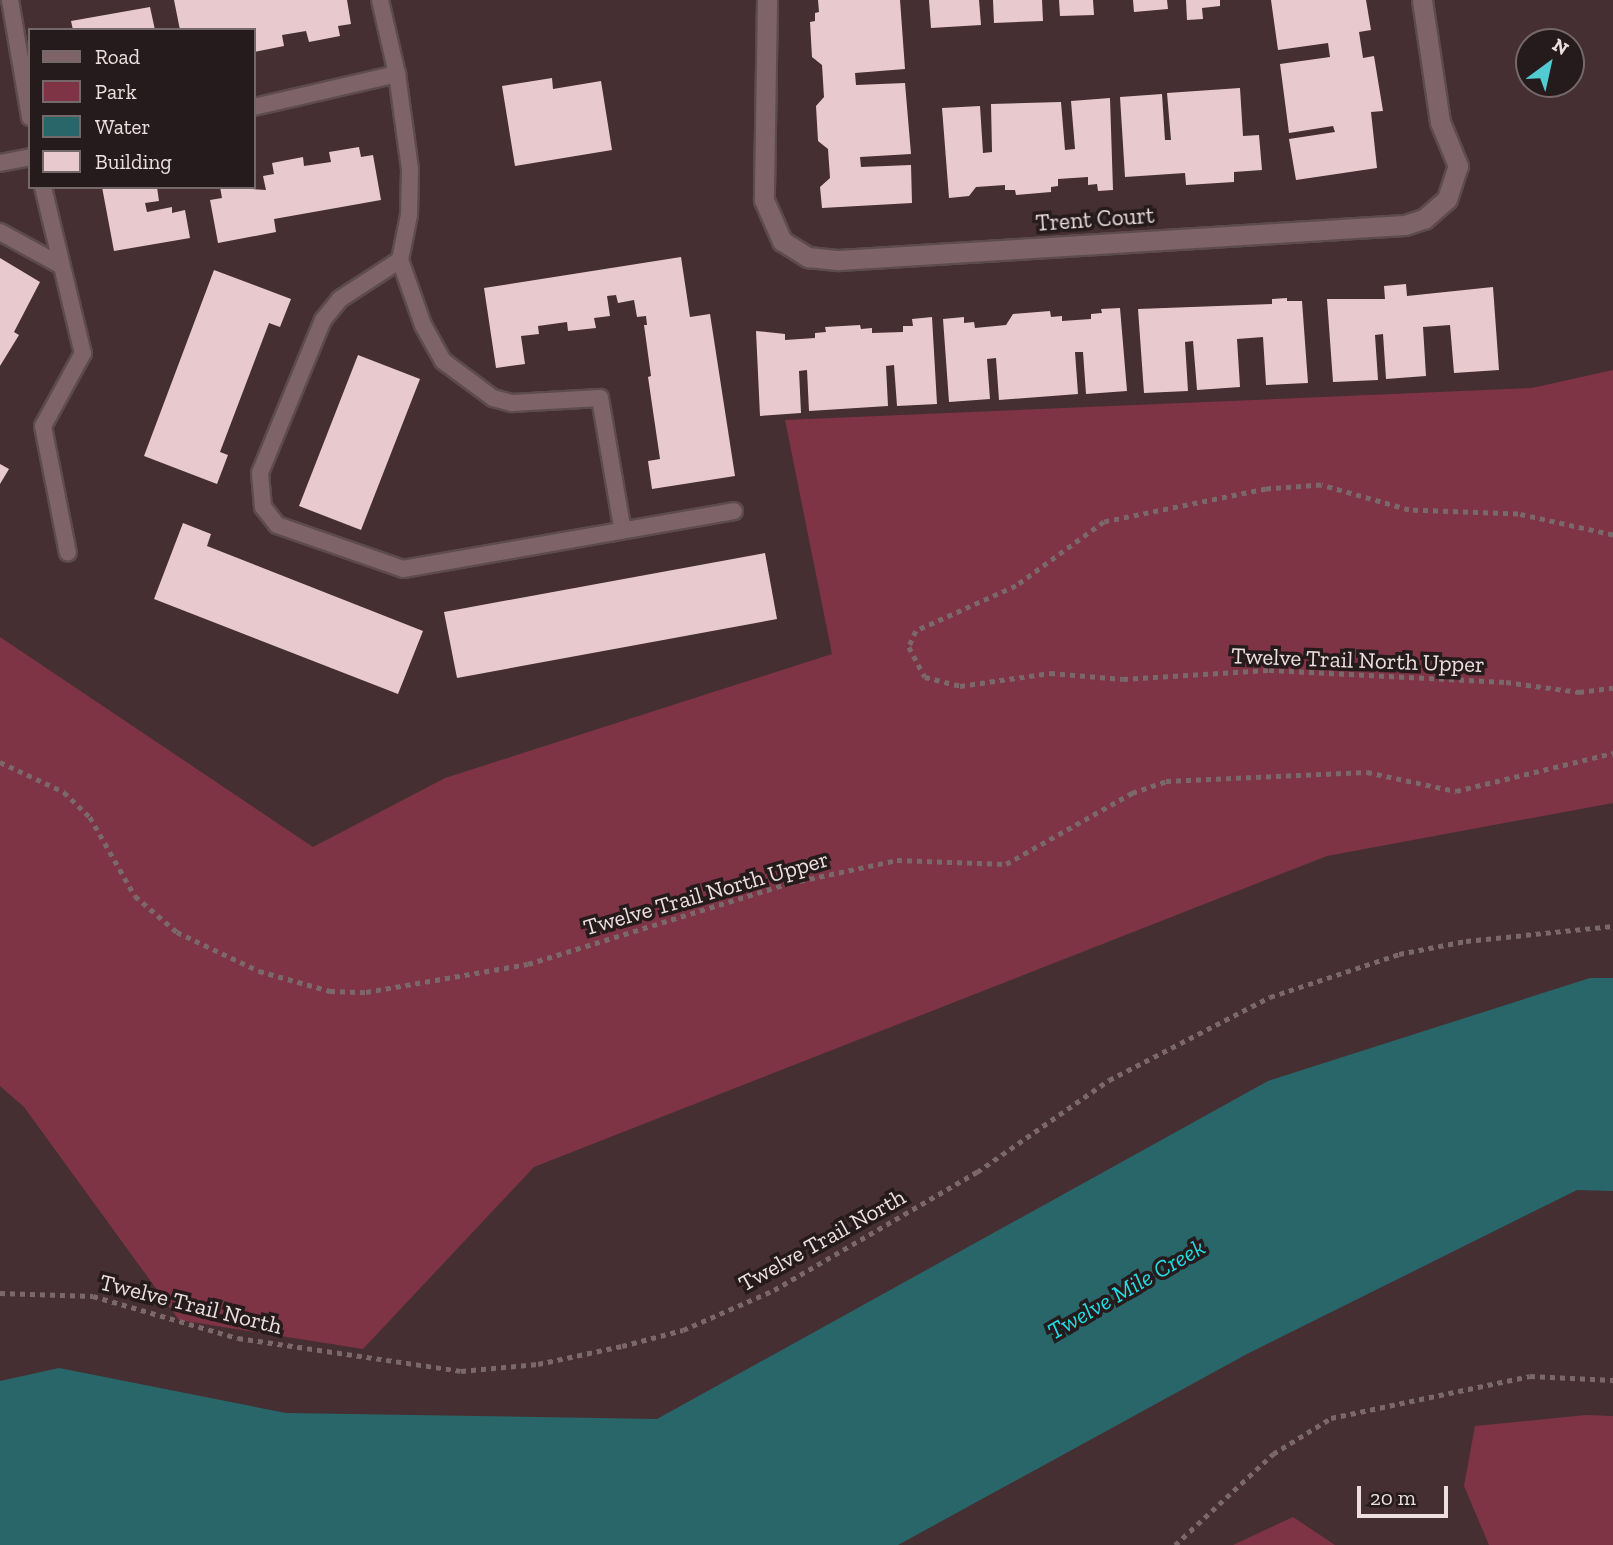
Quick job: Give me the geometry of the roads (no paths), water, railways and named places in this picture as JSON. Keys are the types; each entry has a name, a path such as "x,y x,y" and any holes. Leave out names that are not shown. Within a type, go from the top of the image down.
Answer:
{"street":[{"name":"Trent Court","path":"767,0 764,200 782,241 808,257 839,260 1405,225 1424,219 1447,199 1458,166 1440,122 1422,0"}],"lane":[{"path":"10,0 28,105"},
{"path":"380,0 397,74 411,192 400,260 438,353 467,382 512,403 600,398 622,527"},
{"path":"256,107 397,74"},
{"path":"0,163 28,157"},
{"path":"43,189 83,353 43,426 68,553"},
{"path":"0,232 60,265"},
{"path":"400,260 340,299 323,320 260,473 260,498 269,517 287,532 403,569 622,527 734,511"}],"water":[{"name":"Twelve Mile Creek","path":"1590,978 1613,978 1613,1191 1577,1190 1247,1354 898,1545 0,1545 0,1381 59,1368 286,1413 657,1419 1268,1081"}]}
